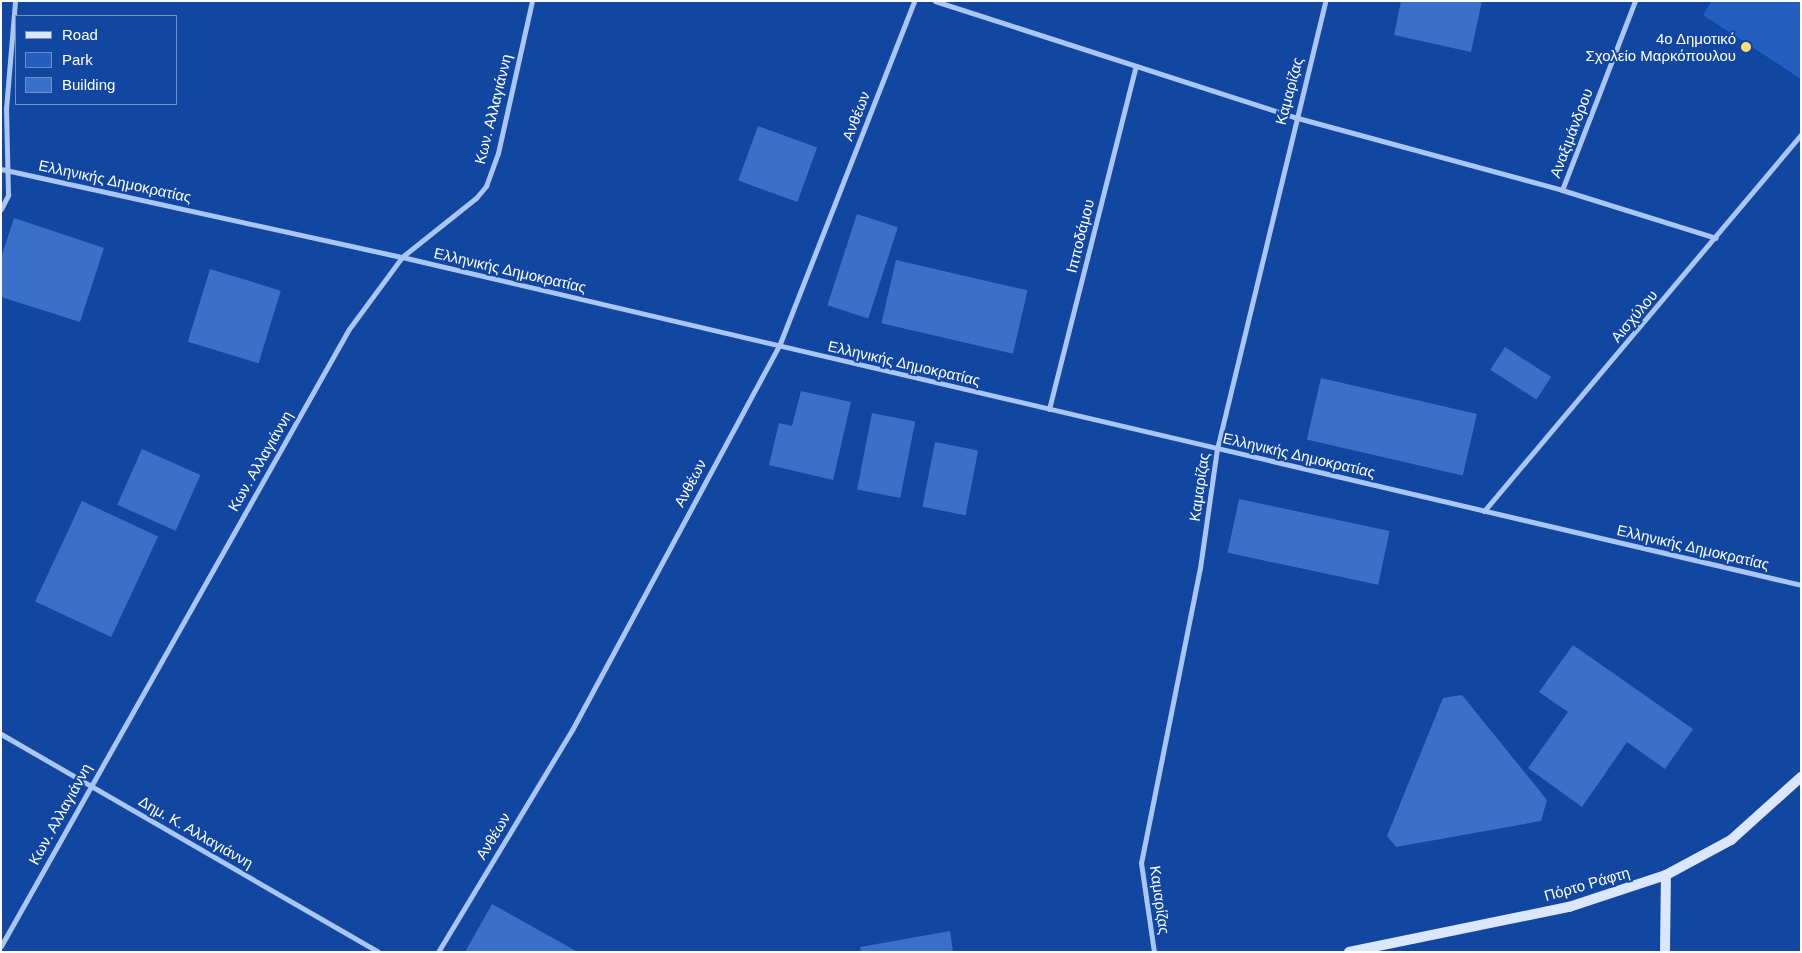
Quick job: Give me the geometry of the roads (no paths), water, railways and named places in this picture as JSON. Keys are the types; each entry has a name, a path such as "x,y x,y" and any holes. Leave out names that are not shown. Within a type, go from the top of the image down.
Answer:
{"main road":[{"name":"Πόρτο Ράφτη","path":"1349,952 1569,906 1666,875 1731,840 1801,776"},
{"path":"1665,952 1666,875"}],"street":[{"path":"1,209 8,195 9,171 6,109 15,1"},
{"name":"Κων. Αλλαγιάννη","path":"1,946 90,785 349,329 402,257 476,198 486,186 498,152 532,1"},
{"name":"Ανθέων","path":"438,952 572,730 779,346 914,1"},
{"path":"935,1 1135,69 1294,117 1562,190 1716,238"},
{"name":"Καμαρίζας","path":"1154,952 1141,863 1200,568 1217,449 1294,117 1325,1"},
{"name":"Αναξιμάνδρου","path":"1562,190 1634,1"},
{"name":"Ιπποδάμου","path":"1049,409 1135,69"},
{"name":"Αισχύλου","path":"1484,512 1801,135"},
{"name":"Ελληνικής Δημοκρατίας","path":"1,169 402,257 1801,585"},
{"name":"Δημ. Κ. Αλλαγιάννη","path":"1,734 378,952"}],"place":[{"name":"4ο Δημοτικό Σχολείο Μαρκόπουλου","path":"1746,47"}]}
